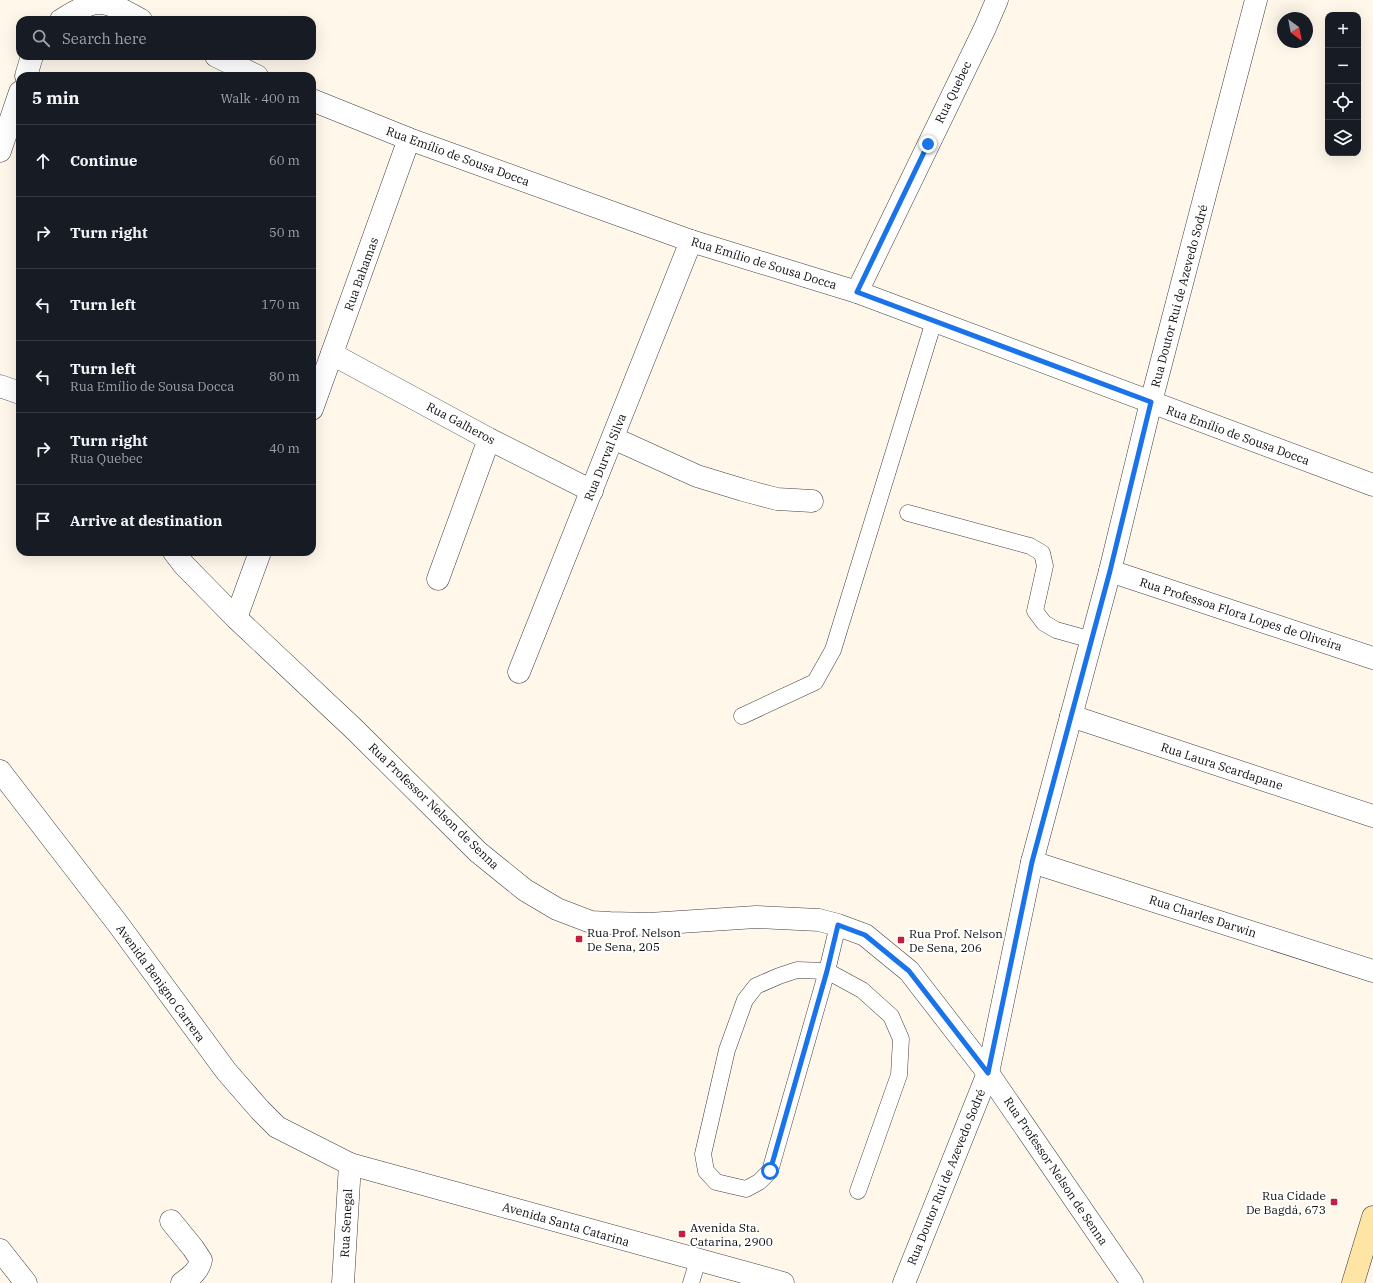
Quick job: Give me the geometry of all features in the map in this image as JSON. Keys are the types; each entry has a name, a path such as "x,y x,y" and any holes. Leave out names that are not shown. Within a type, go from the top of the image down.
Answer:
{"main road":[{"path":"1353,1283 1373,1217"}],"street":[{"name":"Rua Quebec","path":"857,292 997,0"},
{"name":"Rua Doutor Rui de Azevedo Sodré","path":"904,1283 988,1073 1032,862 1110,571 1151,402 1256,0"},
{"path":"68,16 97,3 114,6 133,16"},
{"path":"27,72 31,60"},
{"path":"224,60 249,72"},
{"name":"Rua Emílio de Sousa Docca","path":"316,102 409,139 691,241 857,292 1373,485"},
{"path":"0,151 16,104"},
{"name":"Rua Bahamas","path":"316,398 409,139"},
{"name":"Rua Durval Silva","path":"520,672 691,241"},
{"name":"Rua Galheros","path":"332,354 490,439 592,491"},
{"path":"0,386 16,392"},
{"path":"613,438 697,476 778,499 812,501"},
{"path":"438,579 490,439"},
{"name":"Rua Professor Nelson de Senna","path":"177,556 236,618 354,729 478,852 525,890 557,909 591,922 610,923 649,924 756,917 819,920 865,935 909,971 988,1073 1132,1283"},
{"path":"236,618 259,556"},
{"name":"Rua Professoa Flora Lopes de Oliveira","path":"1110,571 1373,658"},
{"name":"Rua Laura Scardapane","path":"1071,716 1373,816"},
{"name":"Avenida Benigno Carrera","path":"0,771 118,924 226,1071 256,1105 277,1127 350,1164"},
{"name":"Rua Charles Darwin","path":"1032,862 1373,971"},
{"name":"Avenida Santa Catarina","path":"350,1164 783,1283"},
{"name":"Rua Senegal","path":"342,1283 350,1164"},
{"path":"171,1220 201,1260 200,1265 194,1274 182,1283"},
{"path":"0,1250 26,1283"}],"lane":[{"path":"742,716 815,682 833,650 934,321"},
{"path":"908,513 1030,546 1042,553 1045,566 1035,611 1044,622 1056,630 1092,640"},
{"path":"838,925 827,971 770,1171 759,1182 746,1189 716,1182 706,1171 703,1154 727,1050 745,1000 756,986 779,976 797,970 827,971 862,990 891,1016 901,1039 899,1076 858,1191"},
{"path":"691,1283 698,1260"}],"place":[{"name":"Rua Prof. Nelson De Sena, 205","path":"579,939"},
{"name":"Rua Prof. Nelson De Sena, 206","path":"901,940"},
{"name":"Rua Cidade De Bagdá, 673","path":"1334,1202"},
{"name":"Avenida Sta. Catarina, 2900","path":"682,1234"}],"route":[{"path":"770,1171 827,971 838,925 865,935 909,971 988,1073 1032,862 1110,571 1151,402 857,292 928,144"}]}
